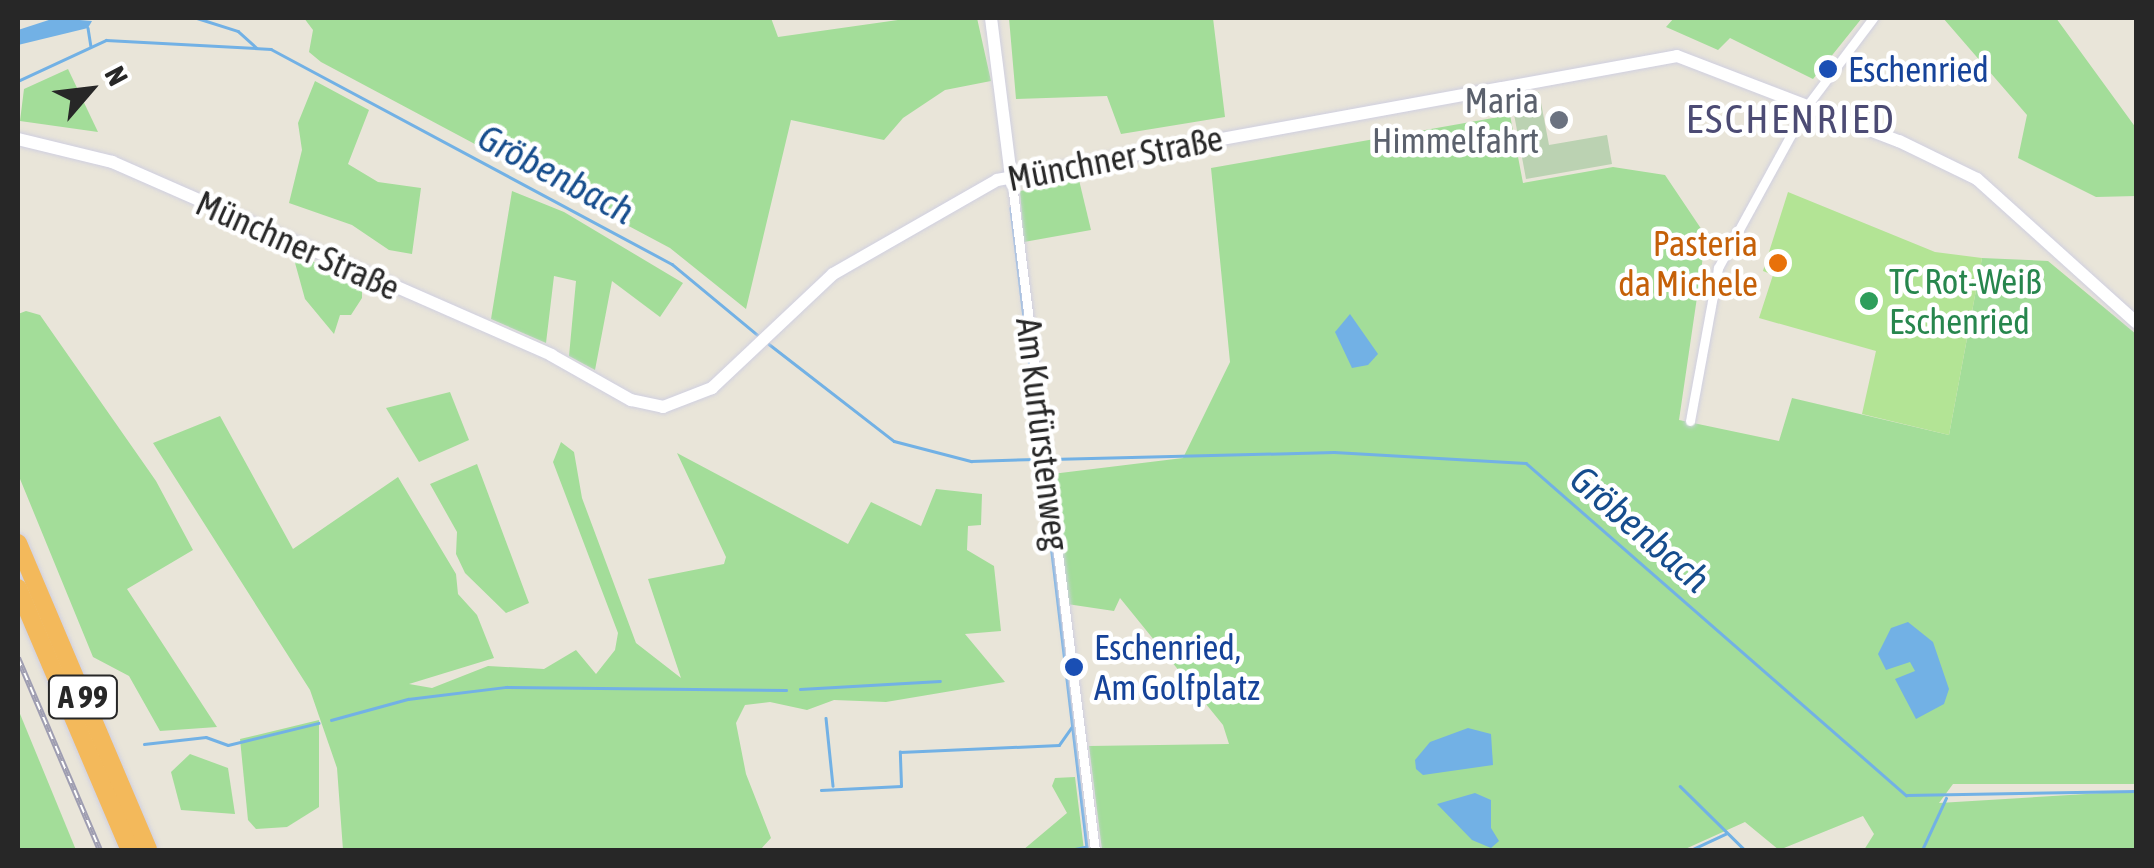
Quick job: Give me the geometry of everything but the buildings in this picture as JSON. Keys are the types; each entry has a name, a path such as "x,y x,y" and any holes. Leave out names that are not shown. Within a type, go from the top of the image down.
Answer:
{"highway":[{"name":"A 99","path":"18,543 148,850"},
{"name":"A 99","path":"18,588 130,850"}],"street":[{"name":"Am Kurfürstenweg","path":"991,18 1095,850"},
{"path":"1690,421 1718,268 1806,108 1873,18"},
{"name":"Münchner Straße","path":"18,139 112,162 536,348 646,404 699,397 833,274 977,189 1662,56 1711,66 1806,108 1899,141 1977,179 2136,322"}],"green space":[{"path":"304,18 771,18 778,37 912,18 977,18 991,81 945,90 903,118 884,140 791,120 746,309 670,248 321,62 309,52 313,30"},
{"path":"1009,18 1213,18 1225,117 1121,134 1107,96 1016,99"},
{"path":"1674,18 1862,18 1813,79 1730,38 1718,50 1666,27"},
{"path":"1943,18 2056,18 2136,128 2136,196 2096,197 2018,158 2027,115"},
{"path":"68,69 98,132 20,121 24,89"},
{"path":"315,81 369,110 348,164 378,182 421,188 412,254 389,250 352,225 289,203 302,150 298,123"},
{"path":"1539,92 1549,145 1607,135 1612,164 1526,179 1511,98"},
{"path":"1510,115 1523,183 1613,167 1665,175 1706,236 1679,420 1779,441 1792,398 1949,435 1982,258 2048,261 2136,334 2136,784 1953,784 1939,803 2136,791 2136,850 1864,850 1874,834 1863,816 1779,850 1745,822 1683,850 1102,850 1089,746 1229,744 1223,725 1120,598 1114,611 1067,604 1052,474 1183,458 1230,362 1211,168"},
{"path":"1079,180 1091,230 1024,242 1020,191"},
{"path":"512,191 564,212 683,283 660,317 612,281 595,370 569,356 576,281 554,276 546,343 491,319"},
{"name":"TC Rot-Weiß Eschenried","path":"1788,192 1935,252 1982,258 1949,435 1862,414 1876,351 1759,318 1773,275 1763,271"},
{"path":"292,252 362,283 362,298 351,315 340,315 334,334 305,299"},
{"path":"26,311 40,315 156,481 193,550 127,589 217,727 160,731 129,676 93,657 18,474 18,314"},
{"path":"450,392 469,440 419,462 386,408"},
{"path":"220,416 293,549 398,477 456,574 458,594 477,615 494,658 409,684 432,688 488,666 544,669 576,650 596,674 615,650 618,633 553,462 561,442 574,452 582,498 636,643 681,678 648,579 724,564 726,557 677,453 848,544 871,502 921,526 936,489 982,494 981,525 968,526 967,550 994,566 1001,631 965,634 1005,682 886,702 834,700 807,710 770,702 745,705 736,723 746,774 771,838 760,850 343,850 337,768 310,690 153,443"},
{"path":"477,464 529,603 506,613 465,573 456,554 457,532 430,484"},
{"path":"18,709 76,850 18,850"},
{"path":"319,720 319,807 287,827 256,829 248,820 240,739"},
{"path":"190,754 228,768 235,814 181,810 171,772"},
{"path":"1075,777 1084,850 1023,850 1067,813 1052,786 1055,778"}],"water":[{"path":"55,18 92,21 88,28 18,45 18,30"},
{"path":"1350,314 1378,354 1368,365 1352,368 1335,332"},
{"path":"1908,622 1933,642 1949,689 1944,704 1916,719 1895,679 1915,671 1910,662 1886,670 1878,654 1891,628"},
{"path":"1468,728 1491,734 1493,765 1423,775 1416,769 1415,760 1430,742"},
{"path":"1475,793 1491,800 1491,828 1499,841 1491,848 1472,840 1437,804"}],"waterway":[{"path":"197,18 238,31 257,48"},
{"path":"88,28 91,46"},
{"name":"Gröbenbach","path":"18,81 106,40 271,49 672,264 759,336"},
{"path":"1011,208 1087,847 1073,850"},
{"name":"Gröbenbach","path":"769,344 894,441 971,461 1036,459"},
{"name":"Gröbenbach","path":"1051,459 1334,452 1526,463 1906,795 2136,791"},
{"path":"800,689 940,681"},
{"path":"331,720 408,699 506,687 786,690"},
{"path":"826,718 833,786"},
{"path":"144,744 206,737 228,745 318,723"},
{"path":"821,790 901,786 900,752 1059,745 1071,728"},
{"path":"1680,786 1745,850"},
{"path":"1922,850 1946,798"},
{"path":"1691,850 1726,834"}],"railway":[{"path":"18,658 100,850"}],"place":[{"name":"Eschenried","path":"1828,69"},
{"name":"Maria Himmelfahrt","path":"1559,120"},
{"name":"Pasteria da Michele","path":"1778,263"},
{"name":"TC Rot-Weiß Eschenried","path":"1869,301"},
{"name":"Eschenried, Am Golfplatz","path":"1074,667"}],"district":[{"name":"ESCHENRIED","path":"1791,119"}]}
